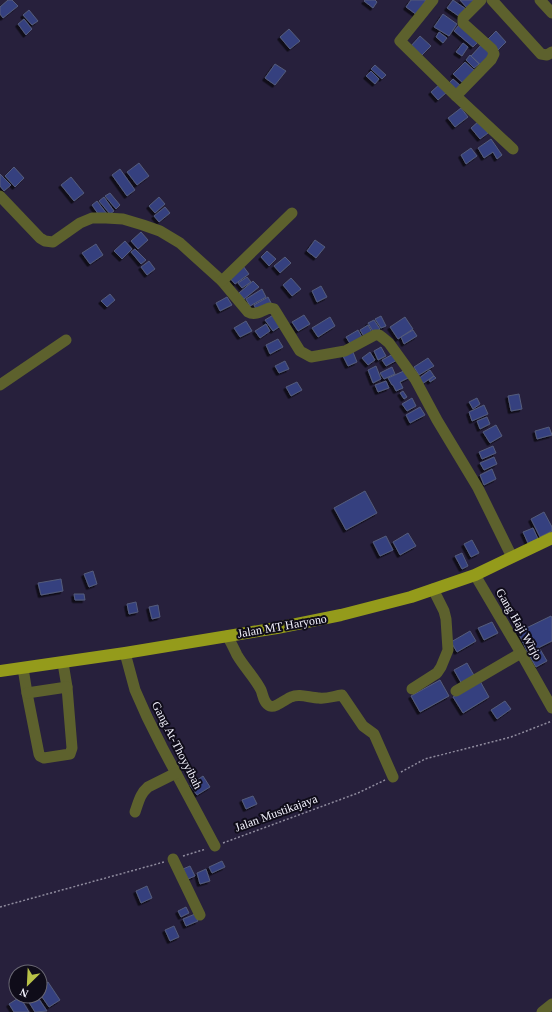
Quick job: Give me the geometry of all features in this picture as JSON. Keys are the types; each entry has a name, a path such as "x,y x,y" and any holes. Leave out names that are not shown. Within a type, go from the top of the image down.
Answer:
{"main road":[{"name":"Jalan MT Haryono","path":"0,671 125,653 277,628 341,615 411,597 475,575 552,538"}],"street":[{"path":"433,0 400,41 513,149"},
{"path":"456,96 491,60 494,54 492,50 463,23 463,18 481,0"},
{"path":"492,0 541,54 547,55 552,52"},
{"path":"540,0 552,12"},
{"path":"0,196 40,238 45,241 53,242 80,223 92,218 123,219 160,231 180,243 222,281 248,312 255,314 269,308 274,310 300,351 311,357 345,351 379,335 389,343 415,379 437,420 478,488 512,557"},
{"path":"222,281 292,213"},
{"path":"0,385 66,340"},
{"name":"Gang Haji Wirjo","path":"475,575 552,708"},
{"path":"412,689 437,673 448,650 446,619 444,611 433,589"},
{"path":"227,636 237,655 261,690 269,706 276,706 282,701 293,696 301,695 326,698 342,694 363,726 374,734 393,777"},
{"name":"Gang At-Thoyyibah","path":"125,653 138,696 162,747 215,846"},
{"path":"456,691 521,653"},
{"path":"23,668 39,754 44,758 70,754 72,748 67,687 62,663"},
{"path":"27,693 67,687"},
{"path":"135,812 141,795 148,787 176,773"},
{"path":"173,859 200,915"},
{"path":"542,1012 552,1004"}],"path":[{"name":"Jalan Mustikajaya","path":"0,907 215,846 358,793 393,777 425,759 510,736 552,721"}],"building":[{"path":"8,0 12,0 18,6 3,18 0,14 0,7"},
{"path":"375,0 377,2 373,8 364,1"},
{"path":"411,0 426,0 417,15 406,7"},
{"path":"453,0 466,9 460,17 447,8"},
{"path":"460,0 476,0 467,8"},
{"path":"29,10 38,21 32,25 23,15"},
{"path":"443,14 457,24 449,36 434,27"},
{"path":"24,19 32,29 26,35 18,24"},
{"path":"459,25 478,42 473,47 454,31"},
{"path":"289,29 300,41 290,49 280,37"},
{"path":"496,31 506,42 498,50 488,39"},
{"path":"439,32 447,38 443,43 436,37"},
{"path":"420,36 431,46 420,57 410,47"},
{"path":"463,43 468,47 462,56 456,52"},
{"path":"482,44 492,53 481,65 471,56"},
{"path":"470,55 479,64 474,68 466,60"},
{"path":"465,62 475,71 463,83 453,74"},
{"path":"275,64 286,71 275,85 265,78"},
{"path":"375,65 386,75 382,79 371,69"},
{"path":"371,71 379,79 375,84 366,76"},
{"path":"453,79 461,86 456,92 448,84"},
{"path":"440,84 447,92 438,100 431,92"},
{"path":"461,108 468,117 455,127 448,118"},
{"path":"479,121 488,133 480,139 471,128"},
{"path":"491,139 502,155 497,159 493,152 484,158 478,148"},
{"path":"471,148 477,156 466,164 461,155"},
{"path":"139,163 149,176 137,185 127,172"},
{"path":"14,167 24,178 15,187 5,176"},
{"path":"120,169 135,190 127,196 112,175"},
{"path":"0,174 11,185 4,191 0,186"},
{"path":"71,177 84,193 74,201 61,185"},
{"path":"110,193 120,205 116,209 105,196"},
{"path":"104,197 114,211 110,214 99,201"},
{"path":"159,197 165,204 155,213 149,206"},
{"path":"97,201 107,214 101,218 92,205"},
{"path":"165,207 170,213 159,222 154,216"},
{"path":"141,232 148,240 138,249 131,241"},
{"path":"315,240 325,247 316,258 307,251"},
{"path":"125,241 132,249 122,259 114,251"},
{"path":"96,244 103,255 90,264 82,253"},
{"path":"135,249 146,260 141,264 131,252"},
{"path":"267,251 276,259 269,266 261,257"},
{"path":"285,257 291,263 280,273 274,266"},
{"path":"149,261 155,269 147,275 141,267"},
{"path":"243,266 249,274 235,284 229,277"},
{"path":"247,277 251,282 242,288 238,283"},
{"path":"291,278 301,289 292,296 283,285"},
{"path":"253,281 259,287 244,299 239,293"},
{"path":"321,286 327,297 317,302 312,291"},
{"path":"262,289 266,297 250,306 246,299"},
{"path":"110,294 115,300 107,307 101,301"},
{"path":"227,297 232,305 220,311 216,303"},
{"path":"268,297 271,303 257,311 254,305"},
{"path":"275,314 282,325 273,331 265,320"},
{"path":"304,315 310,324 298,331 292,322"},
{"path":"381,316 386,326 381,328 375,319"},
{"path":"330,317 335,326 318,337 312,328"},
{"path":"405,317 413,329 398,339 390,327"},
{"path":"374,320 380,329 374,333 368,323"},
{"path":"246,321 252,331 240,337 234,328"},
{"path":"266,324 270,331 260,338 255,331"},
{"path":"368,325 373,334 365,338 360,330"},
{"path":"358,330 363,339 351,345 346,337"},
{"path":"413,330 417,336 404,344 401,337"},
{"path":"278,339 283,347 270,354 266,345"},
{"path":"381,347 386,356 378,360 374,351"},
{"path":"353,352 357,362 348,366 343,356"},
{"path":"370,352 375,360 368,365 362,358"},
{"path":"395,353 399,359 386,366 382,360"},
{"path":"428,358 434,366 419,375 414,367"},
{"path":"285,361 289,369 279,373 275,366"},
{"path":"376,366 381,379 373,383 368,370"},
{"path":"392,367 395,374 384,379 380,373"},
{"path":"406,370 410,377 400,382 403,388 396,391 388,378"},
{"path":"430,370 434,376 422,384 418,379"},
{"path":"434,376 436,378 430,382 429,380"},
{"path":"386,381 389,388 378,392 375,385"},
{"path":"297,382 302,390 291,396 286,387"},
{"path":"403,391 407,397 404,399 400,393"},
{"path":"519,394 522,409 511,411 508,396"},
{"path":"412,398 416,406 407,411 402,404"},
{"path":"477,398 480,404 473,409 469,402"},
{"path":"484,405 488,414 472,421 469,412"},
{"path":"420,407 425,415 410,423 406,415"},
{"path":"487,417 490,424 480,429 477,421"},
{"path":"496,425 502,436 490,443 483,432"},
{"path":"549,427 552,435 537,439 535,431"},
{"path":"493,446 496,453 482,459 479,452"},
{"path":"494,457 497,464 484,470 480,463"},
{"path":"492,469 496,479 484,485 480,475"},
{"path":"365,491 377,513 346,530 334,508"},
{"path":"544,512 552,527 552,531 540,537 531,519"},
{"path":"533,528 538,539 528,543 523,532"},
{"path":"408,533 416,546 400,555 393,542"},
{"path":"386,536 393,550 380,556 373,542"},
{"path":"472,540 479,553 471,557 464,544"},
{"path":"462,553 468,566 462,569 455,556"},
{"path":"93,571 97,584 89,587 84,574"},
{"path":"61,579 63,591 41,595 38,583"},
{"path":"74,594 84,594 85,600 75,600"},
{"path":"136,602 138,612 129,614 127,604"},
{"path":"158,605 160,617 152,619 149,607"},
{"path":"551,616 552,641 528,653 518,632"},
{"path":"492,622 498,633 484,640 478,628"},
{"path":"470,631 476,641 457,652 451,642"},
{"path":"540,649 547,661 536,667 529,655"},
{"path":"467,663 476,679 463,686 454,670"},
{"path":"440,680 449,696 420,712 411,696"},
{"path":"480,681 489,697 463,713 453,697"},
{"path":"505,701 511,709 497,719 491,710"},
{"path":"203,776 210,787 197,795 190,785"},
{"path":"253,796 257,804 246,809 242,800"},
{"path":"222,861 225,867 212,873 209,867"},
{"path":"190,866 195,876 188,879 183,869"},
{"path":"206,869 210,881 200,884 197,873"},
{"path":"147,886 152,898 141,903 136,891"},
{"path":"186,907 189,913 181,917 178,911"},
{"path":"195,914 198,921 186,926 183,919"},
{"path":"174,926 179,937 170,941 165,930"},
{"path":"48,982 60,1000 49,1007 47,1004"},
{"path":"9,1004 24,1004 29,1012 14,1012"},
{"path":"30,1004 42,1004 47,1011 35,1012"}]}
